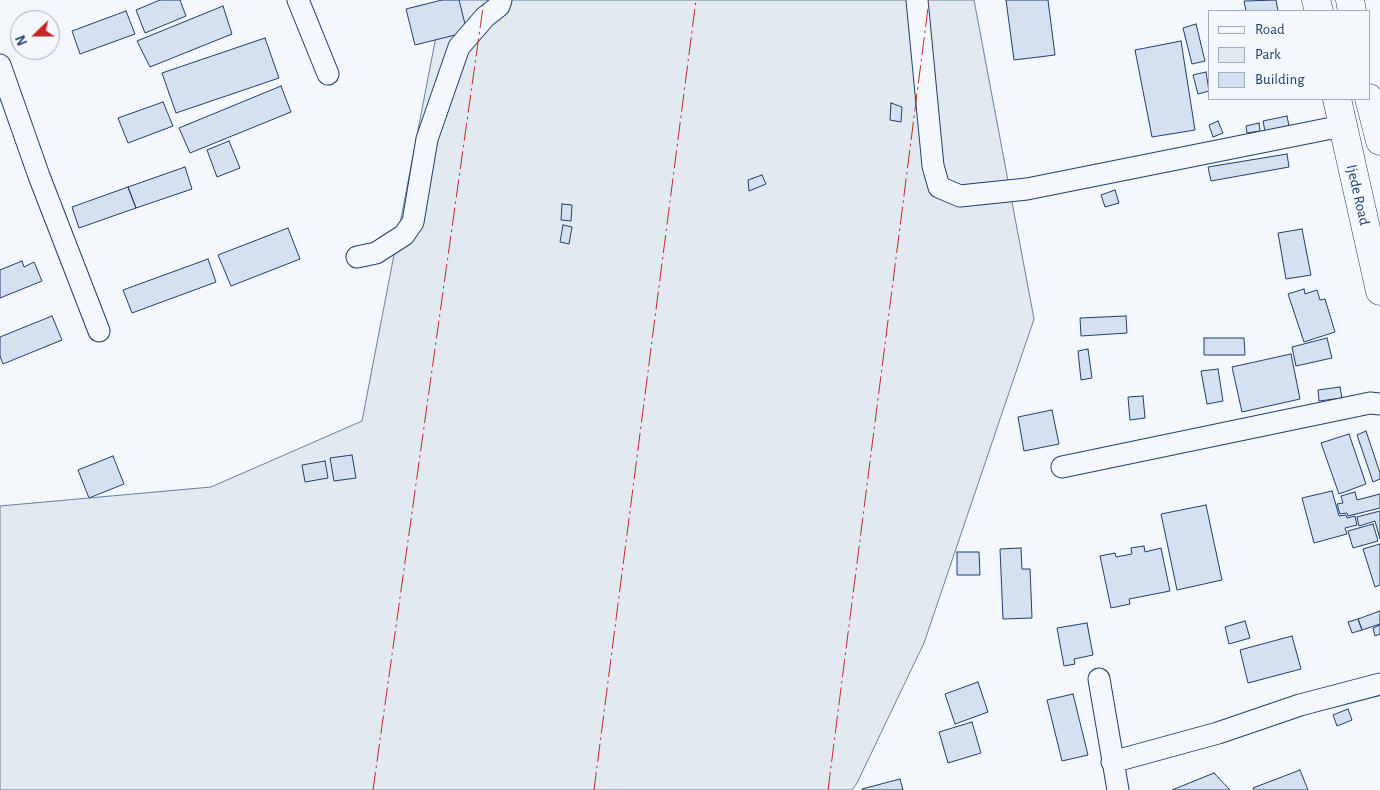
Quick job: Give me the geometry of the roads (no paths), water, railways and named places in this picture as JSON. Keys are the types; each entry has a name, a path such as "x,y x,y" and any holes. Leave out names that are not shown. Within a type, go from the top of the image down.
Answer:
{"main road":[{"name":"Ijede Road","path":"1337,100 1378,276"},
{"path":"1370,100 1380,141"}],"street":[{"path":"298,0 328,74"},
{"path":"358,258 376,253 397,240 404,235 412,222 427,138 459,47 499,6 501,0"},
{"path":"917,0 932,166 939,187 960,196 1027,189 1342,126"},
{"path":"0,65 39,176 99,331"},
{"path":"1062,466 1370,403 1380,404"},
{"path":"1099,679 1118,790"},
{"path":"1112,762 1218,733 1300,705 1380,684"}]}
